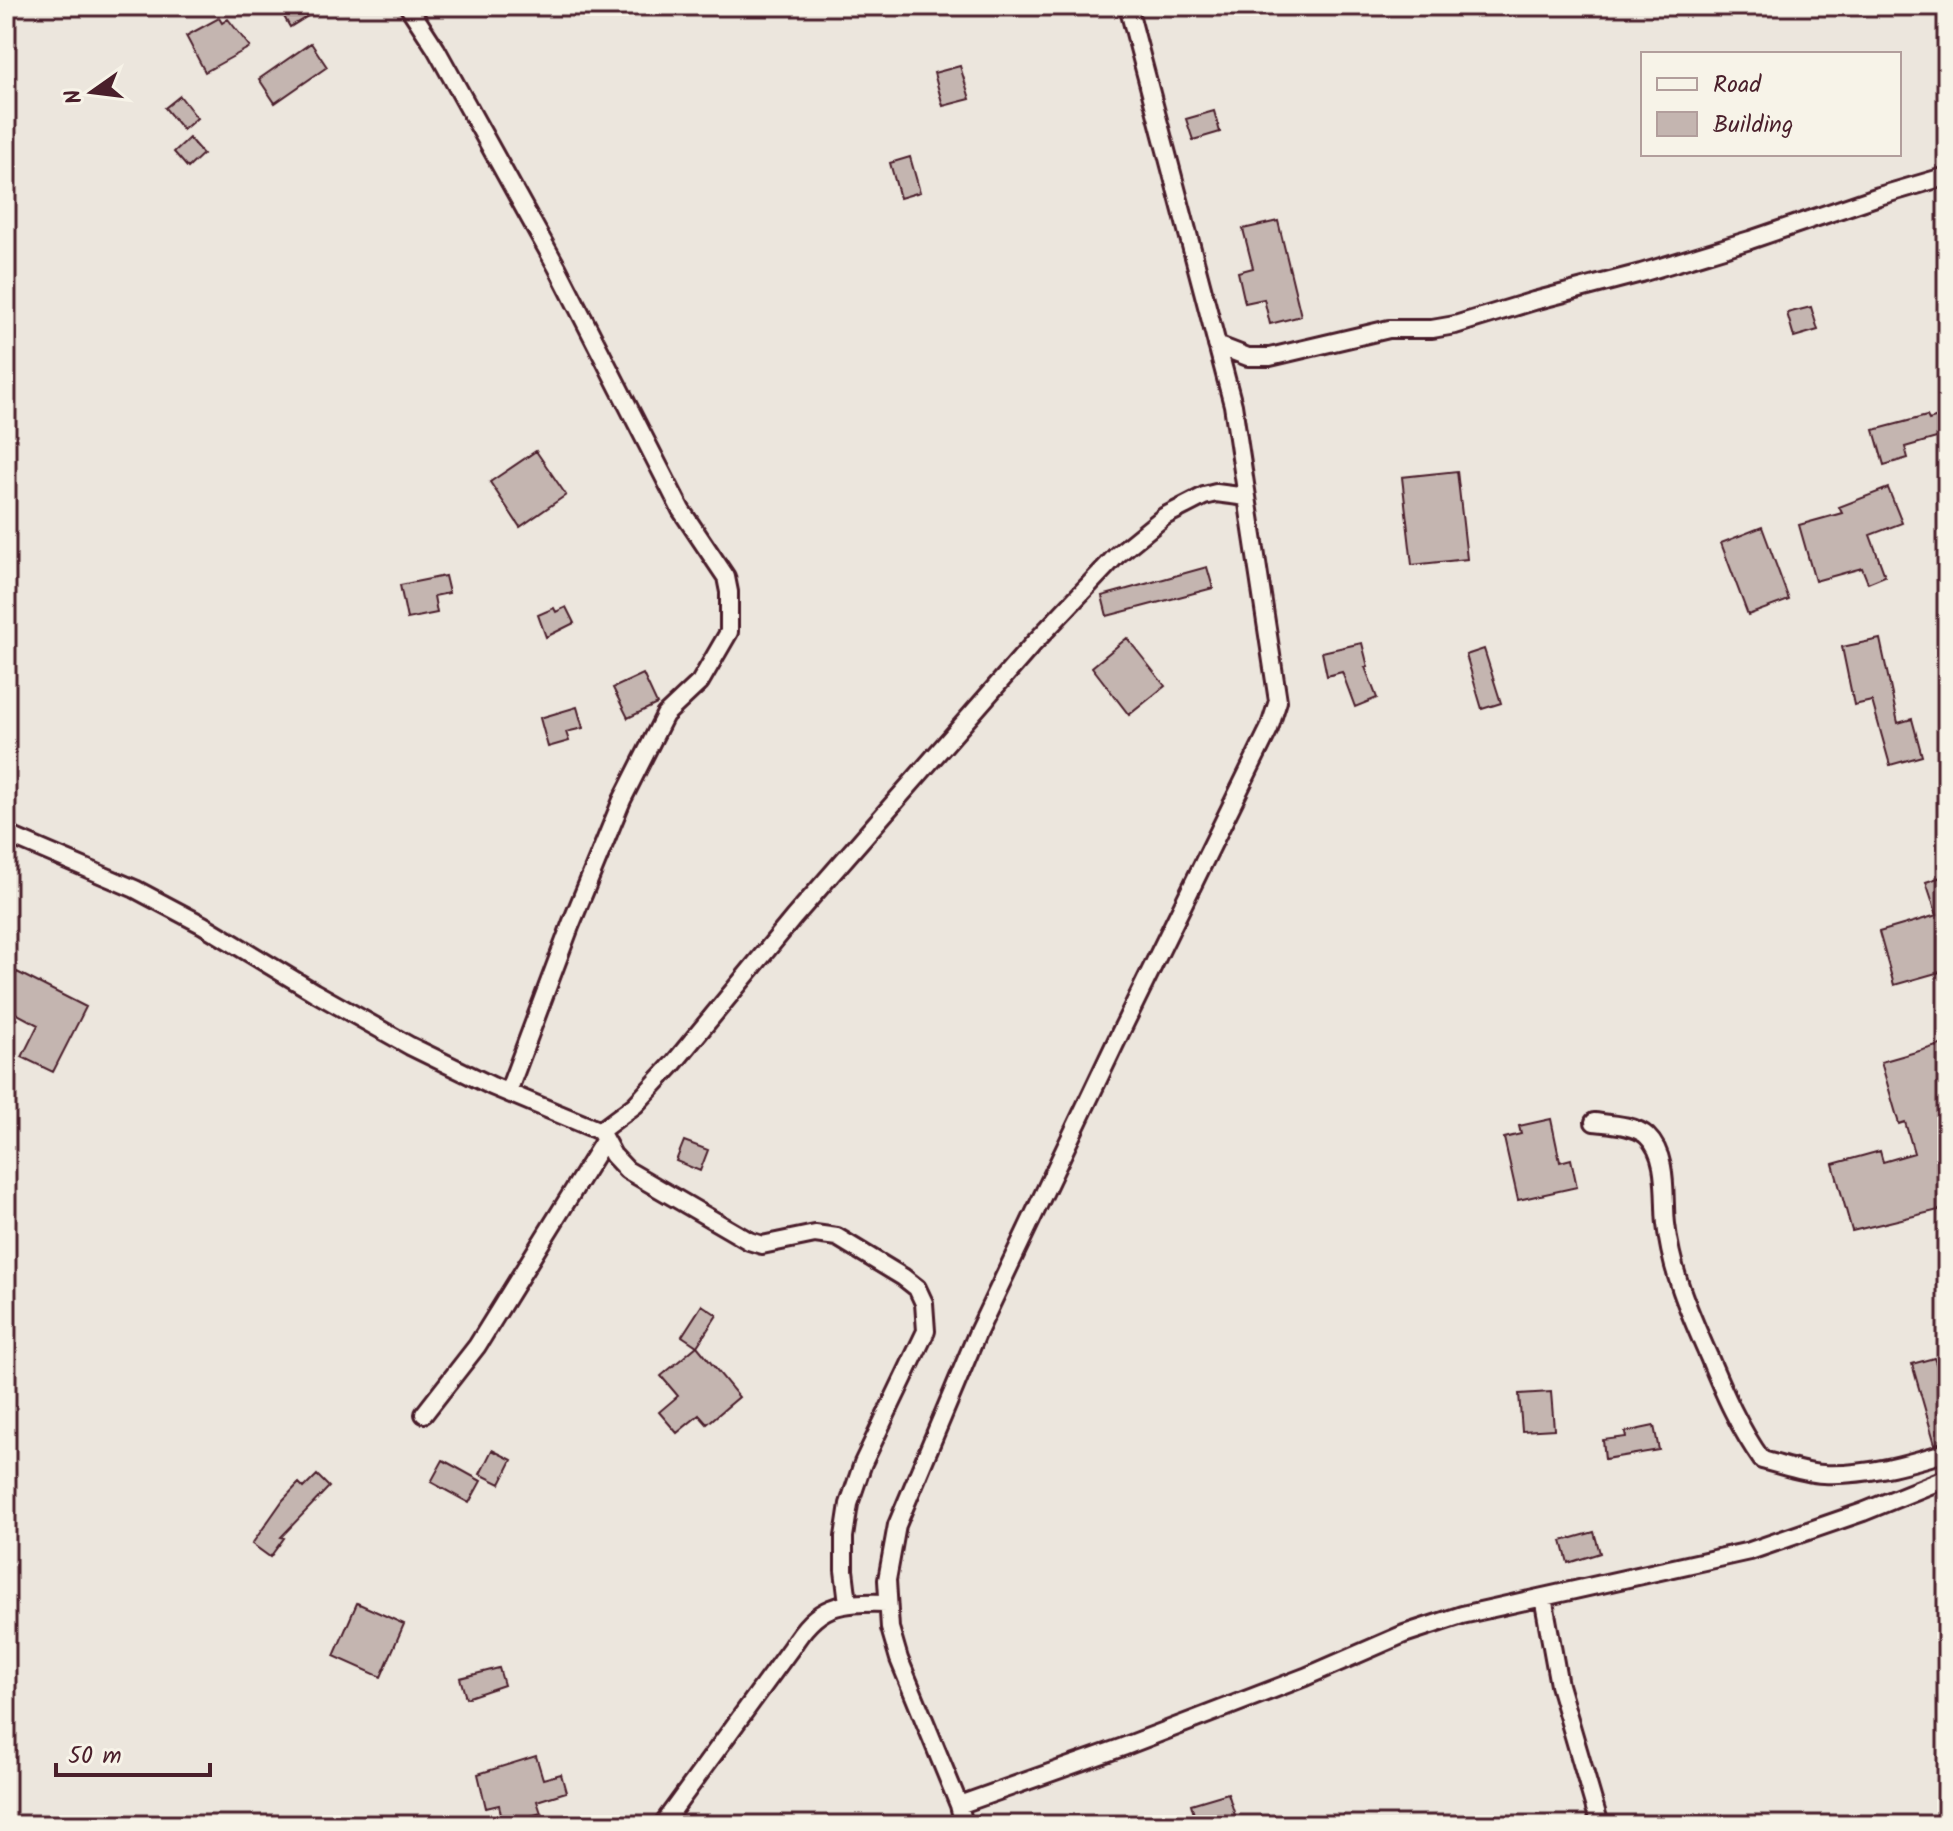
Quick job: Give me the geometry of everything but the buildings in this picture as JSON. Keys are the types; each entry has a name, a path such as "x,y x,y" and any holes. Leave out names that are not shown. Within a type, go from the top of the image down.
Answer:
{"street":[{"path":"964,1825 959,1805 899,1659 890,1628 887,1580 897,1525 977,1334 1276,713 1278,701 1233,405 1128,6"},
{"path":"411,8 557,267 681,510 726,577 729,592 729,632 700,682 665,715 622,800 571,924 508,1092"},
{"path":"1217,345 1248,357 1270,357 1389,329 1432,329 1455,325 1750,240 1947,176"},
{"path":"424,1414 477,1346 602,1136 673,1064 794,917 1033,644 1117,555 1165,516 1204,496 1229,493 1247,497"},
{"path":"6,834 135,889 203,925 410,1046 602,1136 627,1170 749,1241 762,1245 815,1234 837,1237 917,1288 924,1303 926,1331 863,1463 849,1504 844,1537 848,1603"},
{"path":"1594,1122 1618,1125 1646,1135 1658,1155 1664,1182 1666,1225 1677,1282 1731,1408 1762,1460 1822,1474 1846,1473 1895,1466 1947,1452"},
{"path":"959,1805 1123,1747 1305,1677 1404,1634 1462,1615 1750,1551 1863,1512 1947,1478"},
{"path":"1543,1597 1559,1685 1600,1825"},
{"path":"662,1825 806,1623 824,1611 848,1603 887,1603"}]}
